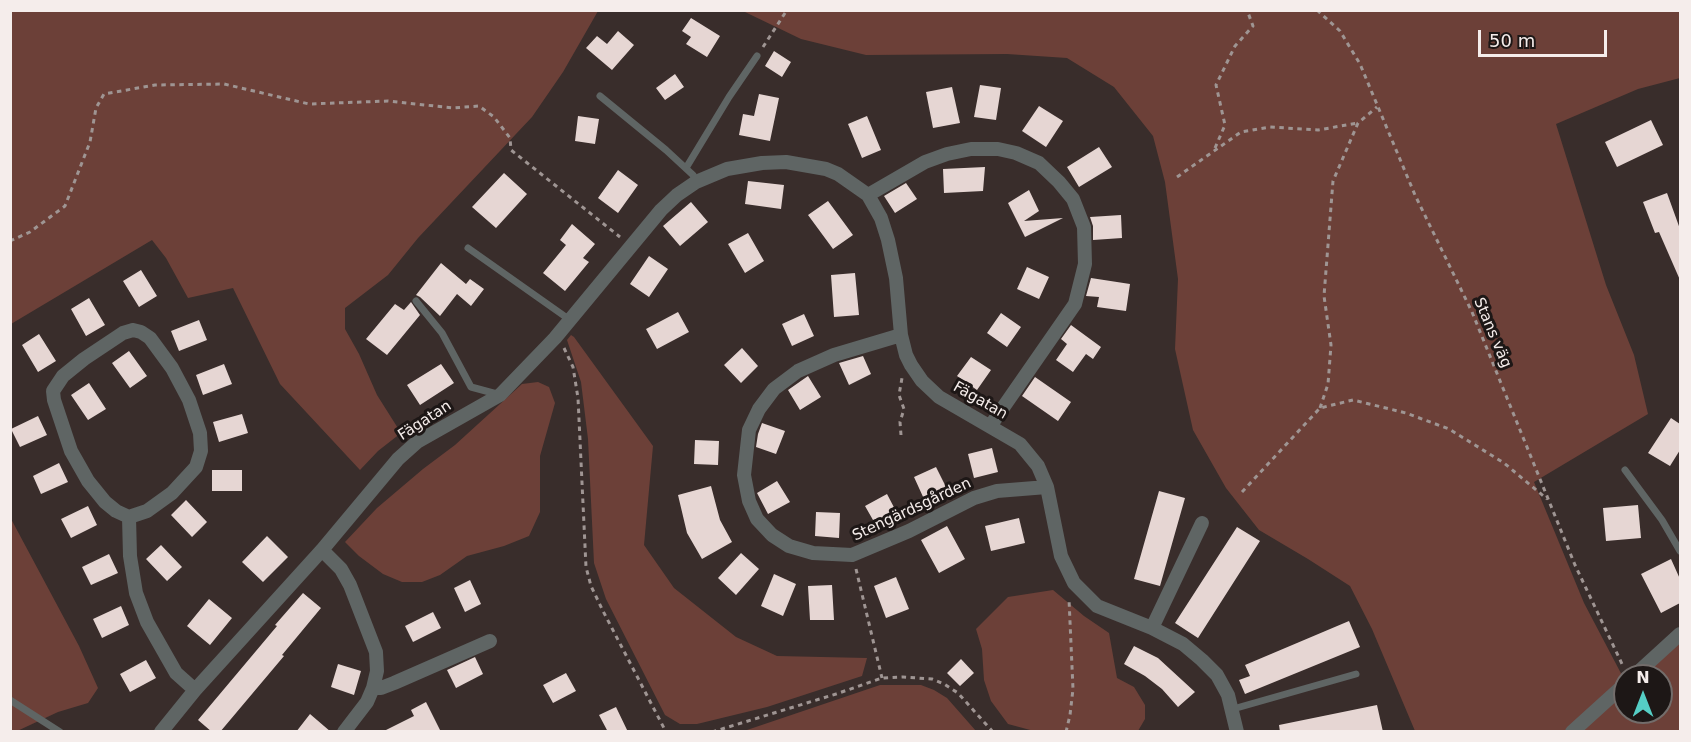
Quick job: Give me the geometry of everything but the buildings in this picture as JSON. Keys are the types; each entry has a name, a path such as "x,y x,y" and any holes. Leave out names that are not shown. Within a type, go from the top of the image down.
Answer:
{"street":[{"path":"868,195 925,162 971,149 998,149 1016,153 1039,163 1073,199 1084,227 1085,237 1085,264 1075,304 991,425"},
{"name":"Fägatan","path":"160,732 405,453 417,442 500,395 555,338 660,210 696,182 734,167 786,162 818,167 838,174 868,195 881,218 888,240 896,278 901,335 906,355 922,381 939,397 991,425 1020,444 1038,466 1047,487 1061,556 1074,583 1097,606 1152,628 1183,644 1210,668 1217,675 1233,709 1237,732"},
{"path":"133,330 150,338 172,368 189,400 200,433 201,452 196,467 172,493 147,511 129,517 116,511 105,502 88,481 71,451 53,391 63,376 84,359 123,333 133,330"},
{"name":"Stengärdsgården","path":"901,335 834,355 798,371 774,389 759,409 749,430 744,475 749,501 757,519 772,535 789,546 813,553 852,555 900,535 974,498 997,491 1047,487"},
{"path":"129,517 130,556 136,593 147,622 176,673 195,690"},
{"path":"1152,628 1202,523"},
{"path":"322,550 341,569 371,636 377,662 373,688 367,702 344,732"},
{"path":"1647,664 1680,634"},
{"path":"373,688 381,688 394,683 490,641"},
{"path":"1572,732 1613,695"}],"lane":[{"path":"686,168 757,56"},
{"path":"600,96 686,168 696,182"},
{"path":"468,248 570,320"},
{"path":"416,301 442,333 471,387 500,395"},
{"path":"1625,470 1662,520 1680,552"},
{"path":"1233,709 1356,674"},
{"path":"10,700 60,732"}],"path":[{"path":"757,56 787,10"},
{"path":"1214,149 1225,125 1216,85 1235,46 1253,26 1247,10"},
{"name":"Stans väg","path":"1317,10 1340,31 1360,64 1414,195 1472,312 1575,565 1622,664"},
{"path":"10,241 30,232 65,206 90,142 96,108 104,94 155,86 224,84 309,104 388,101 453,108 479,106 494,117 510,138 511,150 631,246"},
{"path":"1242,492 1320,408 1328,384 1331,345 1324,296 1332,181 1358,123 1377,107"},
{"path":"1177,177 1241,132 1270,128 1318,130 1358,123"},
{"path":"555,338 570,357 578,398 586,567 591,586 666,732"},
{"path":"901,435 900,422 904,409 899,395 906,355"},
{"path":"1320,408 1353,400 1406,413 1449,429 1504,463 1548,500"},
{"path":"852,555 882,678"},
{"path":"1066,732 1073,689 1069,597 1074,583"},
{"path":"712,732 882,678 920,677 944,684 958,693 993,732"}],"shaded area":[{"path":"10,11 598,11 563,72 532,117 418,238 388,275 345,308 345,329 377,395 401,433 378,451 360,470 280,384 233,288 188,298 166,258 152,240 11,324"},
{"path":"709,11 1680,11 1680,78 1638,89 1556,124 1606,285 1634,355 1648,414 1534,482 1584,603 1616,664 1613,664 1613,724 1673,724 1673,664 1653,664 1680,639 1680,731 1415,731 1372,629 1350,586 1259,530 1226,488 1193,430 1175,349 1178,279 1165,182 1153,136 1114,87 1067,58 1007,54 866,55 801,39 745,12"},
{"path":"571,335 653,446 644,545 674,588 736,637 777,656 867,658 862,676 767,707 697,724 680,724 665,715 606,599 594,563 588,439 581,382 567,340"},
{"path":"538,382 549,387 555,403 540,456 540,512 529,536 504,546 467,556 440,575 422,582 402,582 383,574 345,542 377,508 455,445 522,384"},
{"path":"10,517 79,646 98,688 88,703 58,712 15,732 10,731"},
{"path":"1053,590 1109,633 1117,678 1134,687 1145,705 1145,719 1138,731 1034,731 1008,724 991,701 984,680 982,649 976,629 1008,597"},
{"path":"880,685 921,685 934,690 947,698 976,731 744,731"}]}
